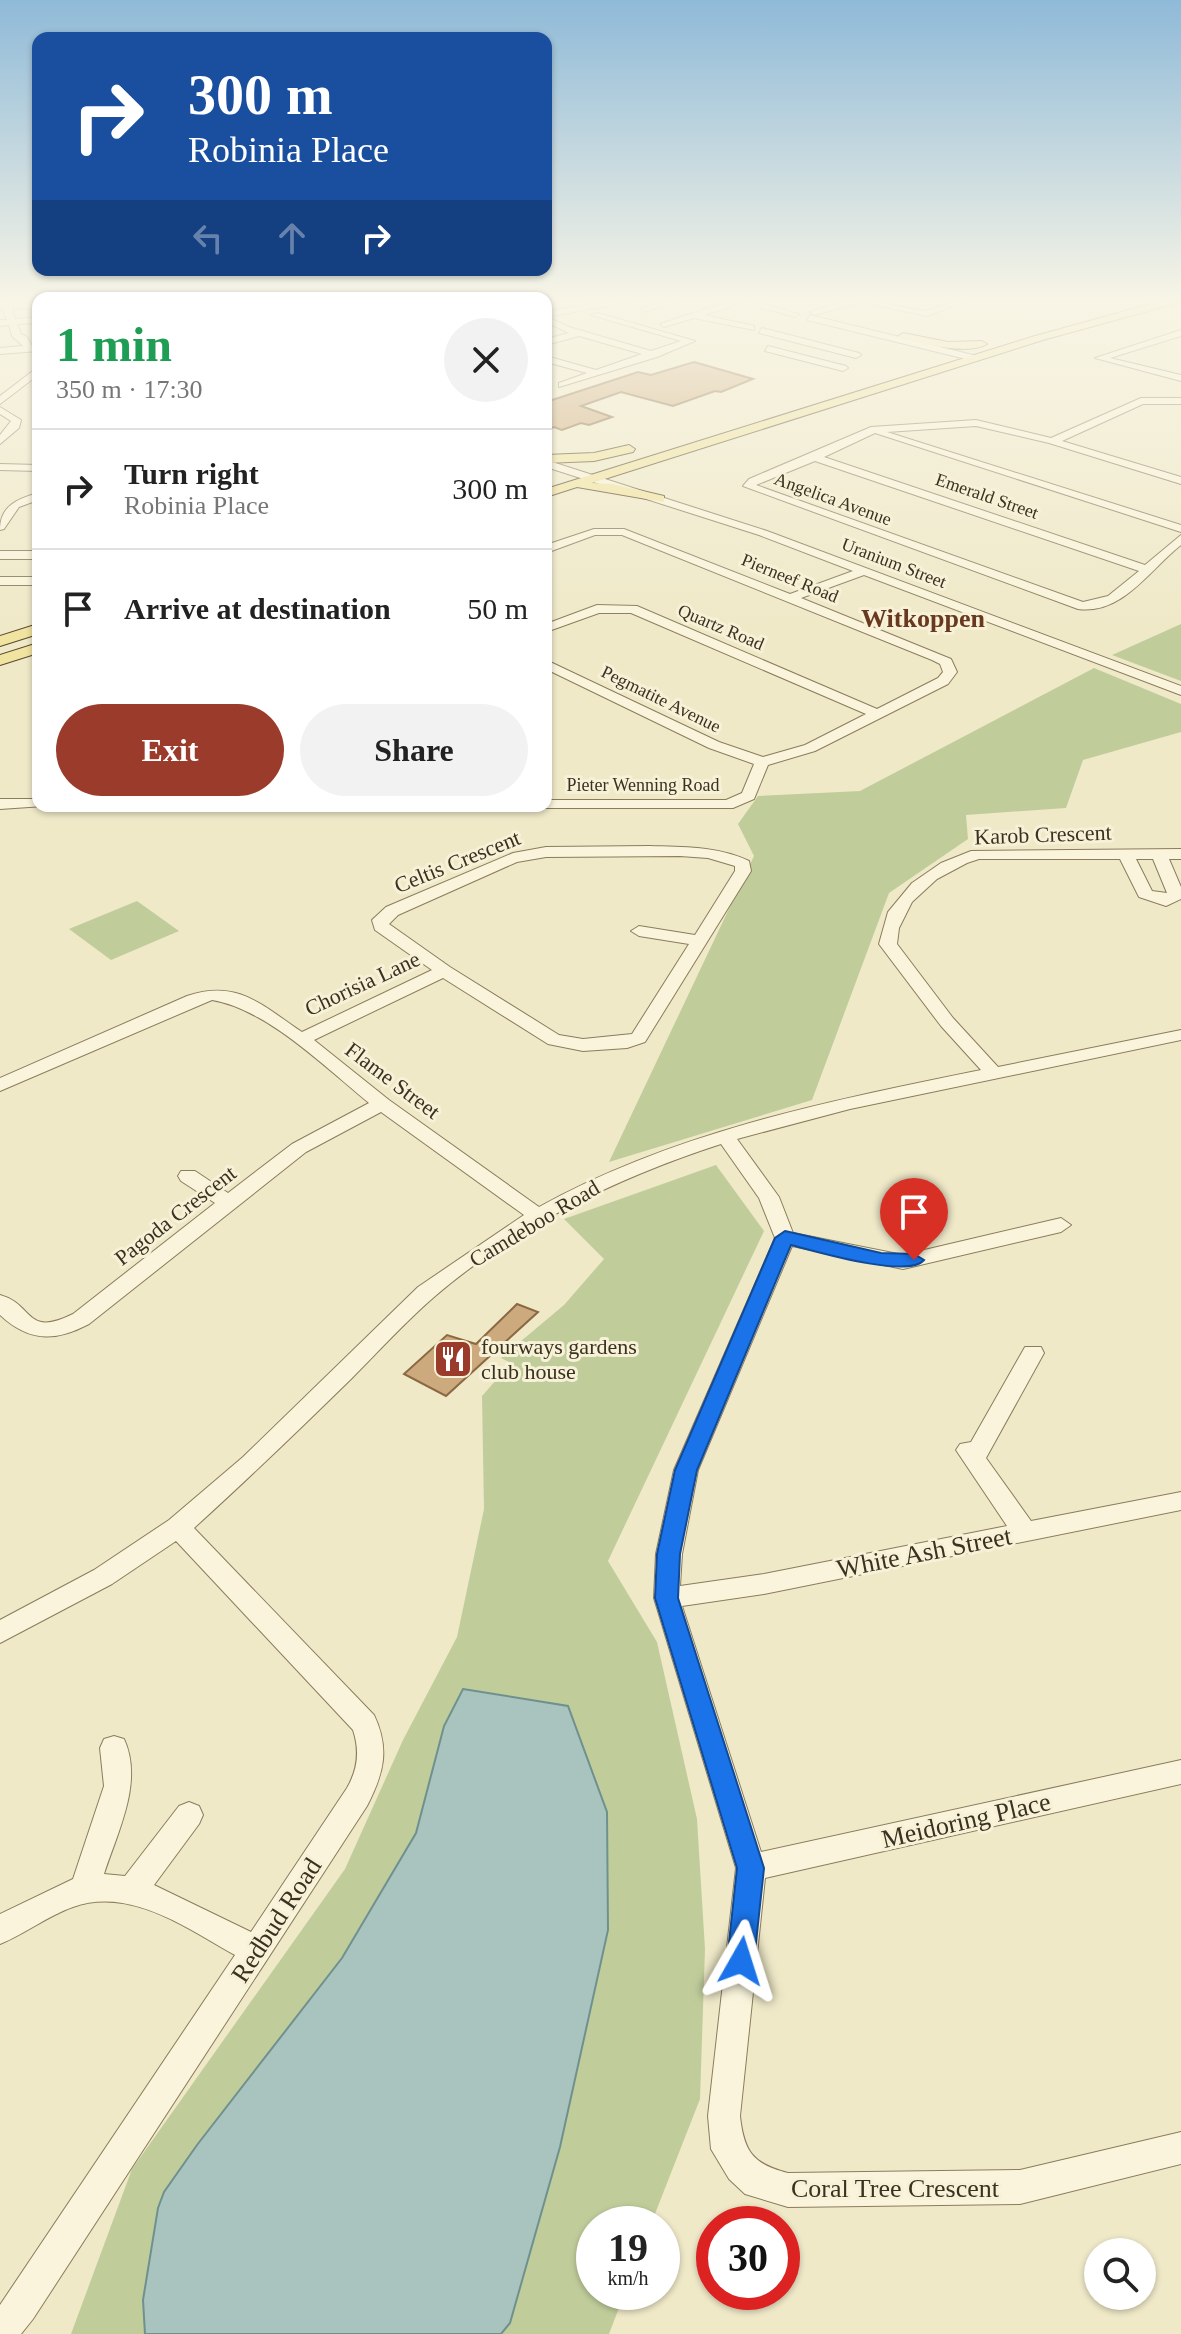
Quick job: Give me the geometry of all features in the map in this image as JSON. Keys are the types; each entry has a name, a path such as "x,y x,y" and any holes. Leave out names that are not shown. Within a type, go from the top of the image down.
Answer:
{"main road":[{"path":"552,491 810,408"},
{"path":"552,473 643,445"},
{"path":"552,461 586,458 629,449"},
{"path":"666,455 624,476 635,487 666,501"},
{"path":"552,492 597,486 666,501"},
{"path":"0,641 32,631"},
{"path":"0,660 32,650"}],"street":[{"path":"1052,441 1126,408"},
{"path":"0,410 16,420 15,426 0,441"},
{"name":"Angelica Avenue","path":"1181,481 984,423 871,430 815,457 753,481 749,486 1070,604 1087,606 1117,596 1140,580 1181,539"},
{"path":"871,430 1181,529"},
{"name":"Emerald Street","path":"815,457 1147,570"},
{"name":"Uranium Street","path":"552,464 751,528 1181,691"},
{"path":"0,467 32,468"},
{"path":"0,527 15,505 32,498"},
{"name":"Pierneef Road","path":"552,547 594,532 619,531 937,657 949,667 950,672 943,681 800,753 762,762"},
{"path":"0,555 32,555"},
{"path":"791,598 864,571"},
{"path":"0,581 32,581"},
{"name":"Quartz Road","path":"552,626 597,609 633,609 877,714"},
{"name":"Pegmatite Avenue","path":"552,667 714,745 762,762"},
{"name":"Pieter Wenning Road","path":"552,805 728,805 749,796 762,762"},
{"path":"0,804 32,804"},
{"name":"Celtis Crescent","path":"535,852 689,853 740,861 743,871 702,941 639,1038 627,1042 583,1045 554,1040 444,971 381,926 380,920 392,911 535,852"},
{"name":"Karob Crescent","path":"1125,853 1145,894 1166,901 1176,895 1159,854"},
{"name":"Karob Crescent","path":"994,1074 947,1022 888,944 889,926 903,900 932,877 977,854 1181,854"},
{"path":"639,931 702,941"},
{"name":"Chorisia Lane","path":"301,1039 444,971"},
{"name":"Flame Street","path":"0,1085 211,994 239,999 301,1039 382,1104 540,1217"},
{"name":"Camdeboo Road","path":"0,1632 103,1577 178,1527 251,1463 447,1275 540,1217 612,1178 725,1136 839,1105 1181,1035"},
{"name":"Pagoda Crescent","path":"0,1302 18,1321 33,1329 47,1332 64,1329 81,1319 299,1148 382,1104"},
{"path":"725,1136 769,1197 785,1238 903,1262 1061,1225"},
{"path":"188,1176 229,1203"},
{"name":"Coral Tree Crescent","path":"785,1238 686,1470 669,1554 667,1598 751,1868 724,2116 727,2149 757,2182 788,2190 841,2191 1020,2187 1181,2148"},
{"path":"1025,1532 971,1453 1033,1353"},
{"name":"White Ash Street","path":"667,1598 764,1584 1181,1501"},
{"name":"Redbud Road","path":"0,2332 21,2307 106,2180 357,1797 374,1760 372,1740 364,1723 178,1527"},
{"path":"84,1890 117,1794 114,1748"},
{"name":"Meidoring Place","path":"751,1868 1181,1772"},
{"path":"132,1891 189,1815"},
{"path":"0,1930 66,1895 101,1887 132,1891 159,1901 255,1950"}],"green space":[{"path":"1181,624 1181,681 1112,655"},
{"path":"1094,668 1181,704 1181,732 1083,760 1066,808 966,815 968,839 889,893 812,1100 609,1162 754,856 738,824 758,796 860,791"},
{"path":"137,901 179,931 111,960 69,929"},
{"path":"716,1165 764,1231 608,1561 657,1642 697,1819 705,1949 700,2099 658,2206 576,2206 576,2310 618,2310 609,2334 71,2334 132,2169 345,1869 403,1740 457,1637 484,1509 482,1396 511,1363 501,1358 564,1305 604,1259 564,1219"}],"water":[{"path":"463,1689 568,1706 607,1812 608,1930 560,2147 510,2323 501,2334 145,2334 143,2300 158,2208 164,2192 342,1958 416,1833 444,1726"}],"building":[{"path":"552,408 586,408 612,417 562,430 554,427"},
{"name":"fourways gardens club house","path":"517,1304 538,1312 446,1396 404,1374 447,1335 476,1344"}],"place":[{"name":"fourways gardens club house","path":"453,1359"}],"district":[{"name":"Witkoppen","path":"923,618"}],"route":[{"path":"741,1961 751,1868 667,1598 674,1517 686,1470 785,1238 881,1259 914,1260"}]}
